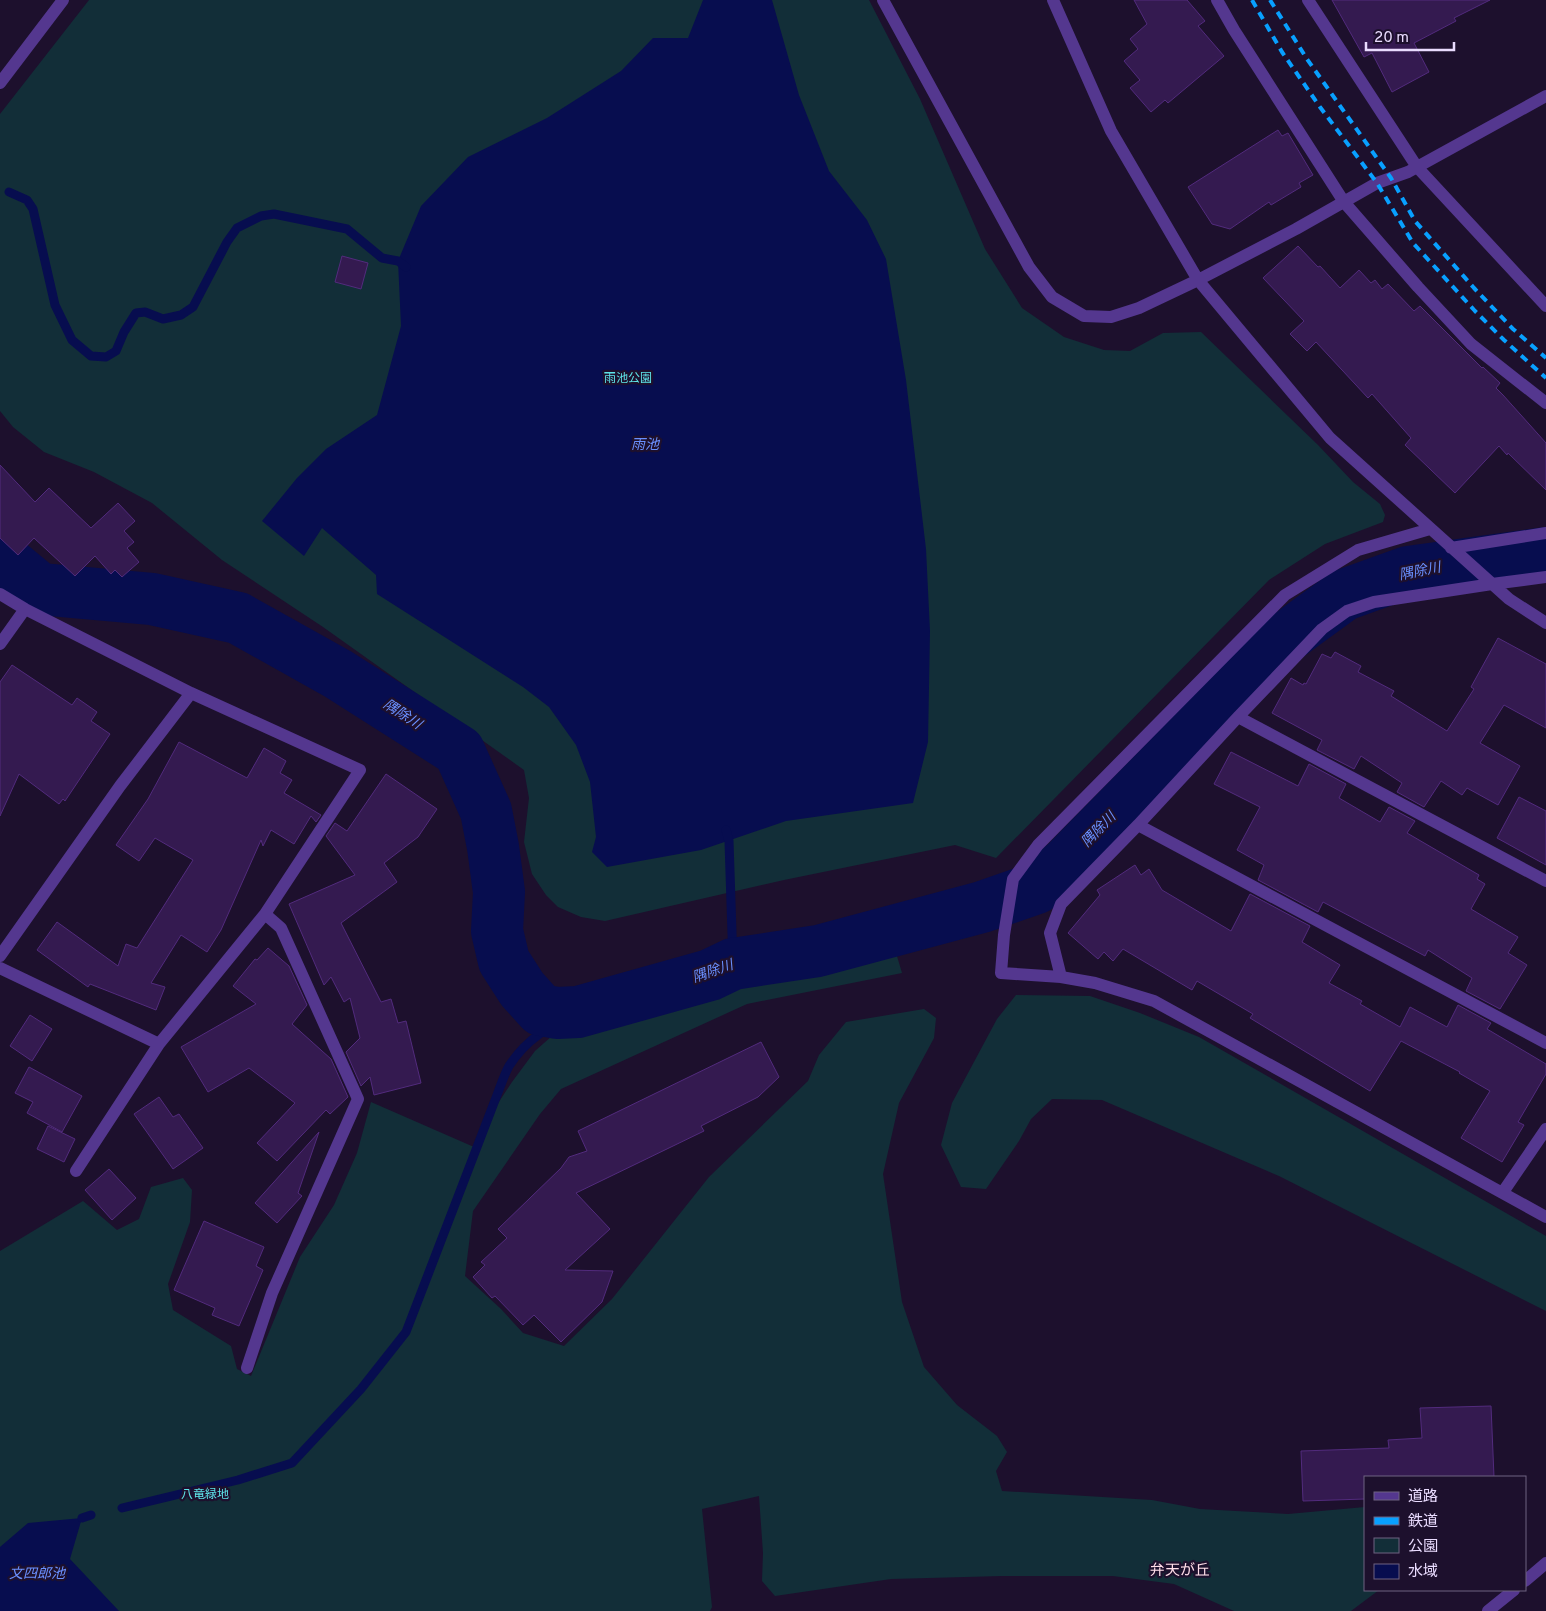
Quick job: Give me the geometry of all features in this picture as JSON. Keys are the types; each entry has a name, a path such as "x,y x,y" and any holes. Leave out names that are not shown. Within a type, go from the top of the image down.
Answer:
{"street":[{"path":"0,83 63,0"},
{"path":"883,0 1029,267 1052,297 1084,316 1111,317 1139,308 1198,280 1296,229 1377,183 1408,172 1546,96"},
{"path":"1053,0 1111,131 1198,280 1330,438 1509,599 1546,623"},
{"path":"1217,0 1234,30 1344,202 1418,287 1471,344 1546,403"},
{"path":"1308,0 1417,167 1546,306"},
{"path":"1430,529 1358,550 1284,595 1038,845 1014,879 1004,935 1001,973 1061,977 1095,983 1154,1001 1546,1217"},
{"path":"1456,552 1546,532"},
{"path":"1061,977 1050,933 1061,904 1322,629 1347,611 1374,602 1546,577"},
{"path":"0,594 24,609 191,693 360,770 265,914 159,1044 76,1171"},
{"path":"0,644 24,609"},
{"path":"0,956 120,786 191,693"},
{"path":"1238,716 1546,881"},
{"path":"1138,825 1546,1043"},
{"path":"247,1368 272,1293 358,1099 281,928 265,914"},
{"path":"0,968 159,1044"},
{"path":"1503,1192 1546,1129"},
{"path":"1526,1580 1546,1563"},
{"path":"1488,1611 1513,1591"}],"green space":[{"name":"雨池公園","path":"89,0 869,0 920,99 985,249 1022,308 1064,337 1104,350 1130,351 1163,333 1201,332 1318,445 1353,482 1380,504 1385,515 1383,522 1325,544 1269,580 996,858 955,845 784,880 605,921 581,917 558,907 546,895 532,874 524,842 529,798 524,770 323,627 222,560 152,503 94,472 44,452 13,427 0,411 0,114"},
{"name":"八竜緑地","path":"894,946 902,973 747,1004 561,1089 540,1114 473,1211 465,1276 501,1309 523,1333 564,1346 612,1299 709,1177 808,1081 819,1055 846,1022 924,1009 936,1018 934,1038 899,1103 883,1174 902,1302 924,1367 957,1405 997,1436 1007,1452 996,1471 1002,1491 1152,1500 1200,1509 1288,1514 1364,1507 1364,1591 1378,1591 1351,1611 1234,1611 1174,1584 1113,1576 891,1579 775,1596 762,1581 763,1553 759,1496 702,1509 712,1607 710,1611 0,1611 0,1251 83,1201 117,1230 139,1219 151,1187 183,1178 192,1190 190,1222 168,1284 173,1310 231,1346 237,1369 251,1376 300,1257 334,1205 357,1153 371,1102 474,1147 485,1123 512,1082 535,1051 552,1036 663,1005 740,970"},
{"path":"1016,995 1090,996 1140,1013 1199,1037 1546,1236 1546,1311 1279,1176 1102,1100 1052,1099 1031,1119 1019,1141 986,1189 961,1187 941,1145 952,1103 997,1019"}],"water":[{"name":"雨池","path":"703,0 772,0 799,95 829,171 867,220 886,259 906,380 926,549 930,631 928,742 913,803 786,821 701,850 607,867 592,852 596,837 590,782 576,745 549,707 523,687 377,594 376,575 322,528 304,556 262,521 297,478 326,449 377,415 401,326 398,261 421,206 468,157 547,118 621,71 653,38 688,38"},
{"name":"文四郎池","path":"82,1518 70,1559 119,1611 0,1611 0,1547 28,1523"}],"building":[{"path":"1134,0 1187,0 1205,21 1198,26 1224,56 1168,103 1165,100 1151,112 1130,88 1140,80 1124,61 1138,49 1130,39 1147,24"},
{"path":"1332,0 1490,0 1454,18 1456,21 1414,43 1429,72 1392,92 1372,53 1364,57"},
{"path":"1278,130 1282,136 1288,133 1313,175 1299,183 1301,187 1271,205 1269,202 1230,229 1212,224 1188,187"},
{"path":"1298,246 1340,288 1359,270 1371,283 1375,280 1382,289 1388,284 1414,311 1420,306 1482,368 1500,383 1496,388 1546,443 1546,490 1499,446 1455,493 1405,445 1411,438 1372,394 1368,398 1316,342 1307,351 1290,334 1304,321 1263,278"},
{"path":"342,256 368,263 361,289 335,282"},
{"path":"0,465 35,502 49,488 91,528 118,503 135,521 124,531 134,542 127,548 139,562 122,577 115,570 111,574 95,556 75,576 34,538 18,555 0,538"},
{"path":"1498,638 1546,664 1546,728 1504,705 1480,743 1520,766 1498,805 1467,788 1462,795 1441,781 1424,807 1397,792 1402,783 1361,756 1354,769 1317,750 1322,740 1272,713 1291,678 1303,685 1304,683 1306,684 1322,654 1331,658 1335,652 1361,666 1358,672 1394,691 1391,696 1447,731 1474,689 1471,687"},
{"path":"12,665 72,705 77,698 97,712 91,721 110,734 65,801 63,799 59,804 19,774 0,816 0,682"},
{"path":"179,742 247,778 264,748 286,761 280,773 292,780 284,793 321,815 316,822 311,816 294,844 271,830 263,846 261,840 221,930 207,952 181,935 151,983 165,987 156,1010 90,984 88,987 37,950 57,922 118,966 126,944 137,948 193,860 155,838 139,861 116,845 148,799"},
{"path":"1231,752 1298,786 1309,764 1346,784 1339,798 1380,822 1389,807 1415,821 1407,833 1479,875 1477,879 1485,884 1471,909 1518,937 1508,953 1527,965 1500,1009 1466,991 1472,978 1428,950 1425,956 1323,902 1318,912 1258,880 1264,865 1237,850 1260,807 1214,784"},
{"path":"386,774 437,809 418,837 384,863 397,882 341,923 381,1002 391,999 398,1023 406,1021 421,1083 374,1095 370,1077 361,1086 346,1052 360,1038 350,998 344,1002 331,977 324,985 289,904 355,875 326,836 335,823 347,831"},
{"path":"1519,797 1546,811 1546,865 1497,838"},
{"path":"1135,865 1141,875 1149,869 1162,890 1231,931 1250,894 1310,926 1302,942 1340,965 1329,983 1362,1001 1360,1004 1400,1027 1410,1007 1447,1027 1458,1005 1491,1023 1487,1029 1546,1064 1546,1074 1518,1122 1524,1125 1502,1162 1461,1138 1490,1091 1460,1072 1401,1041 1370,1091 1250,1018 1253,1014 1197,981 1192,990 1123,949 1113,961 1104,952 1098,959 1068,933 1100,895 1097,890"},
{"path":"268,948 289,966 307,1005 292,1024 331,1059 348,1097 330,1114 326,1110 277,1161 257,1143 295,1103 249,1068 208,1092 181,1047 256,1004 233,986 255,959 257,960"},
{"path":"30,1015 52,1029 32,1061 10,1046"},
{"path":"761,1042 779,1077 758,1097 701,1126 704,1131 576,1193 610,1229 565,1270 613,1271 602,1302 561,1342 534,1315 523,1325 495,1296 492,1298 473,1277 485,1265 481,1262 507,1238 498,1229 561,1168 569,1157 587,1151 578,1131"},
{"path":"29,1067 82,1096 62,1132 27,1113 33,1102 15,1093"},
{"path":"159,1097 173,1117 179,1114 203,1148 173,1169 134,1114"},
{"path":"48,1126 75,1139 64,1162 37,1149"},
{"path":"319,1132 298,1193 302,1196 277,1223 255,1203"},
{"path":"109,1169 136,1198 112,1220 85,1190"},
{"path":"204,1221 264,1247 256,1266 263,1270 239,1326 212,1315 215,1308 174,1290"},
{"path":"1491,1406 1494,1476 1364,1476 1364,1499 1303,1501 1301,1451 1389,1448 1388,1440 1422,1438 1420,1408"}],"waterway":[{"path":"9,192 27,200 33,209 55,305 72,340 91,356 106,357 116,351 124,332 136,313 145,312 163,319 181,315 193,307 227,242 237,228 261,216 274,214 347,229 382,258 398,261 406,267"},
{"name":"隅除川","path":"0,556 40,589 152,599 238,618 338,674 459,751 486,811 499,892 497,931 504,961 522,989 541,1010 557,1013 578,1012 710,975 733,964 818,951 982,907 1037,888 1068,861 1194,732 1270,649 1344,595 1408,572 1546,553"},
{"path":"726,830 729,841 733,964"},
{"path":"122,1508 238,1480 292,1463 361,1389 406,1332 509,1066 523,1048 539,1034 578,1012"},
{"path":"82,1518 91,1515"}],"railway":[{"path":"1252,0 1282,52 1320,107 1377,183 1413,243 1475,311 1546,378"},
{"path":"1270,0 1307,59 1391,178 1415,221 1513,329 1546,358"}],"district":[{"name":"弁天が丘","path":"1180,1571"}]}
